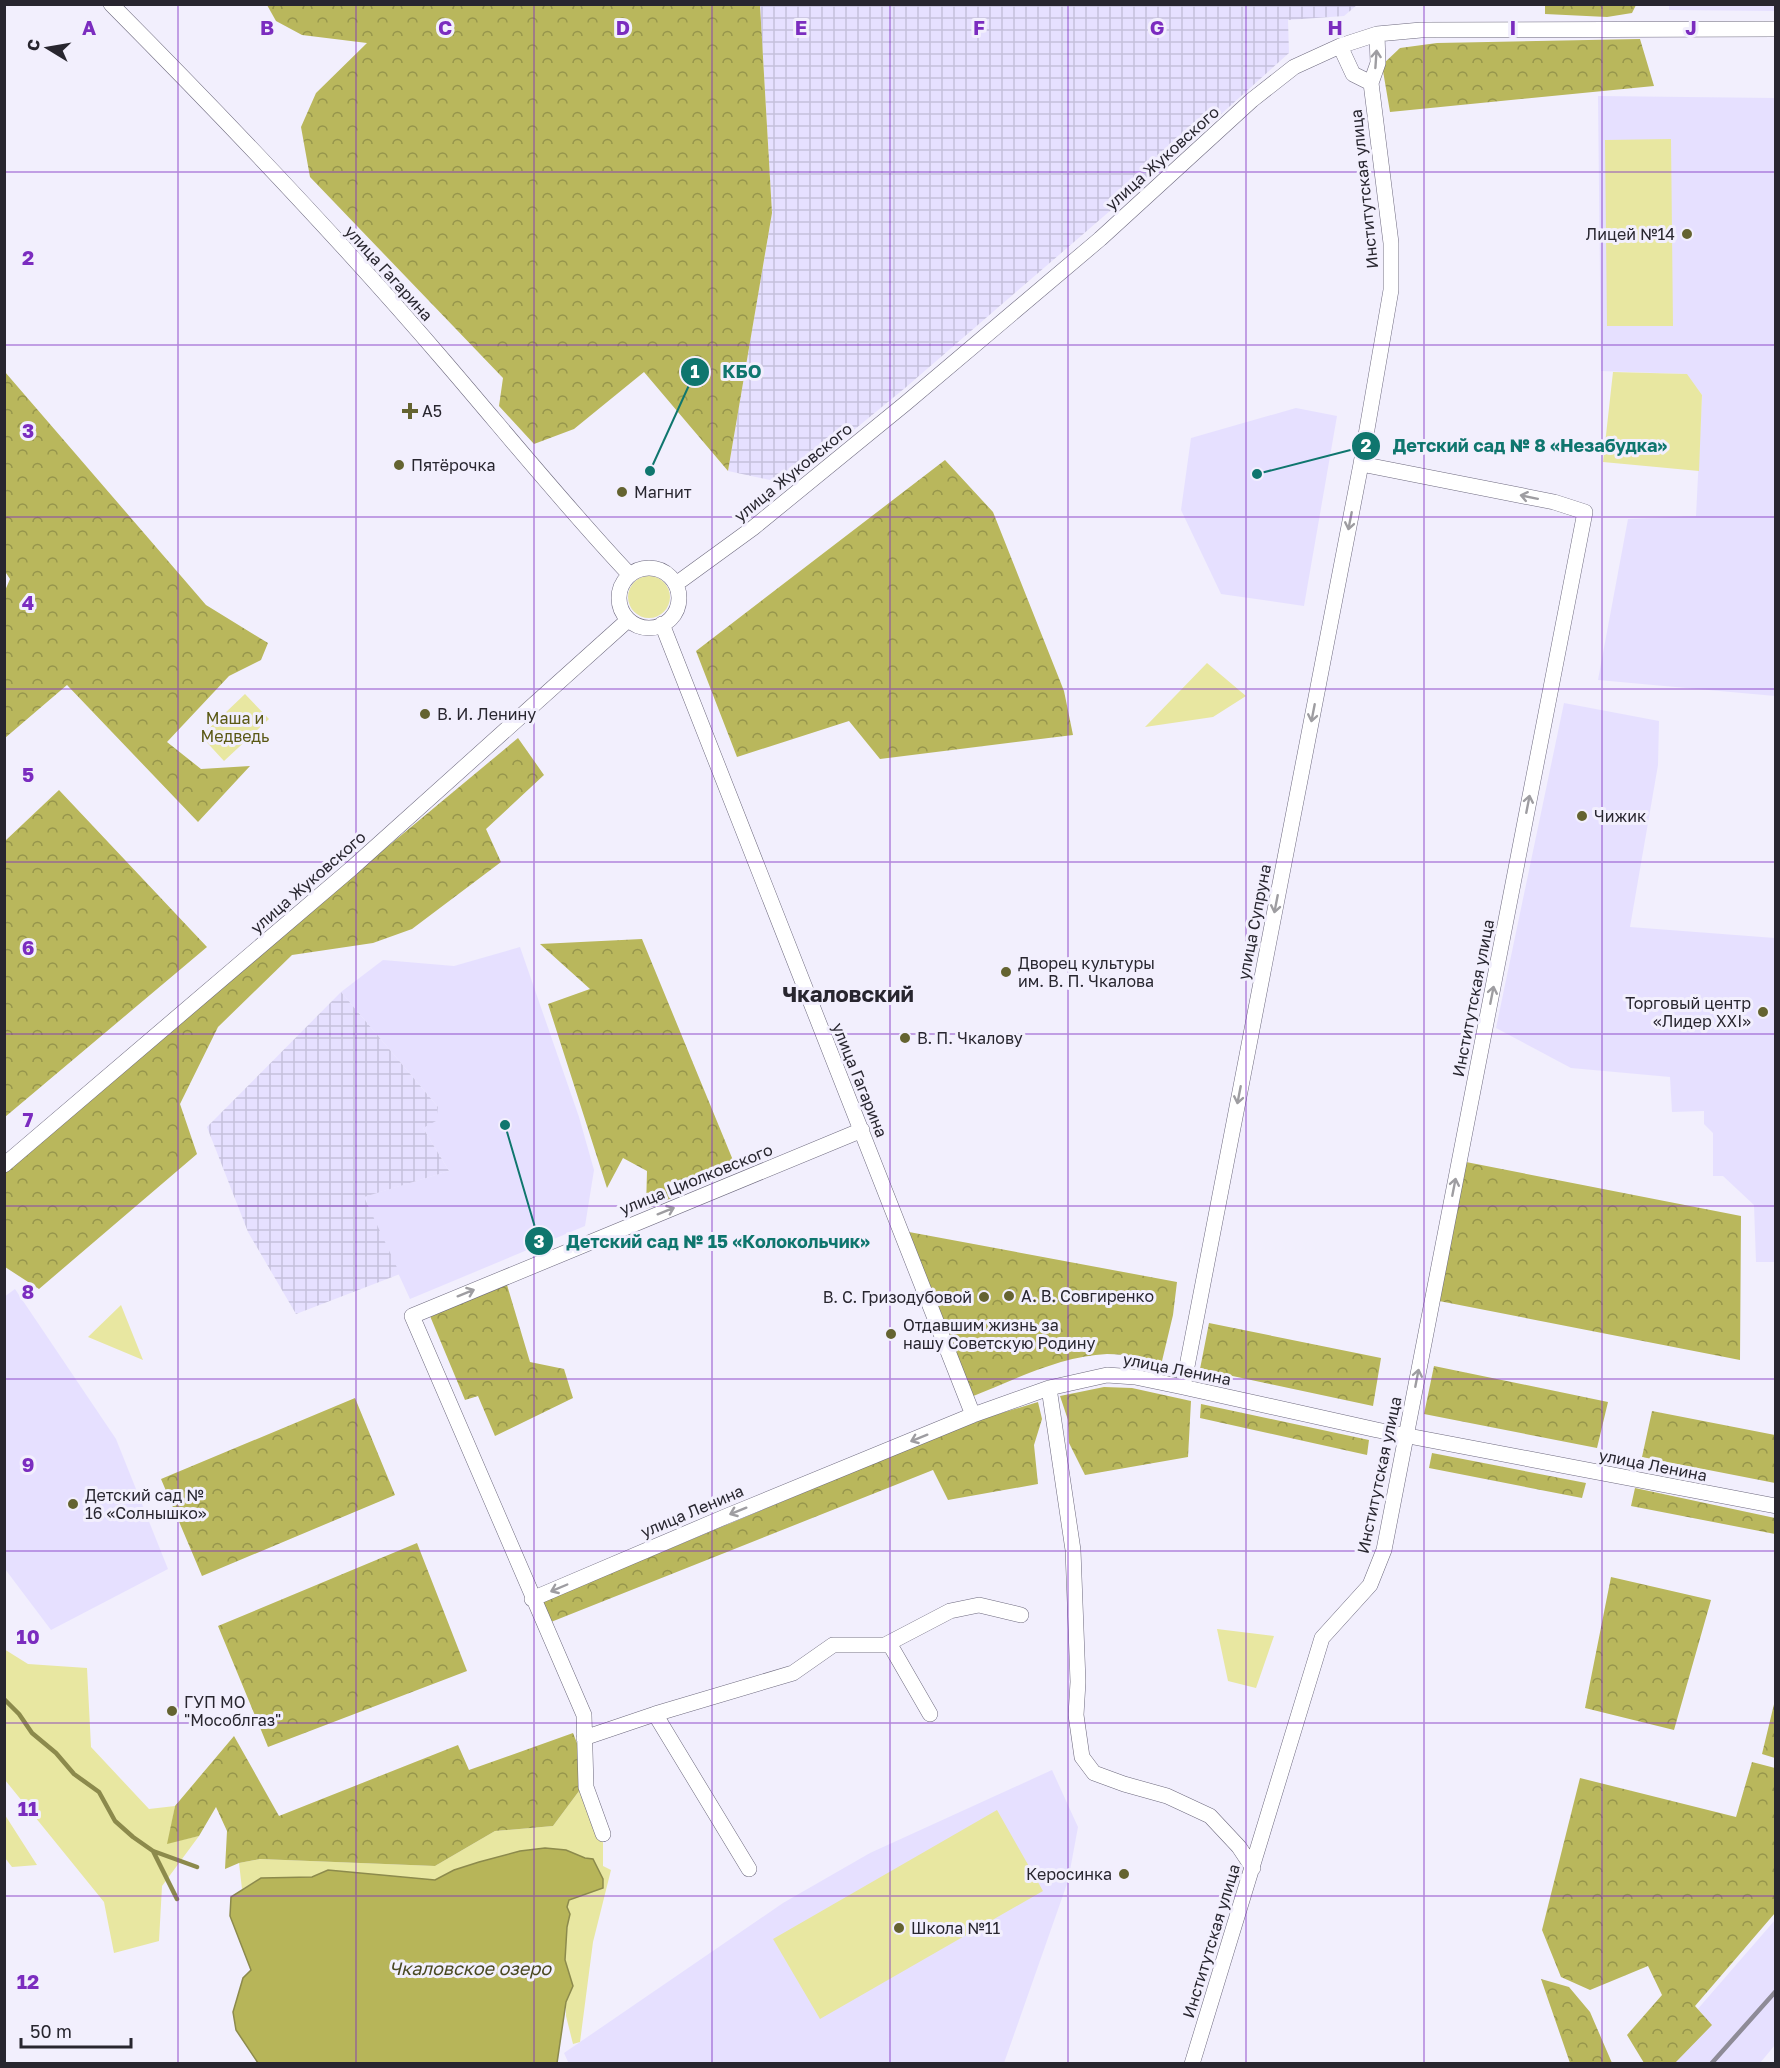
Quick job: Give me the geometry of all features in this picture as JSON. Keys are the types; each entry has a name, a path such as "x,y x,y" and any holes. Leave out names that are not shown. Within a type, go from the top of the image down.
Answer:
{"street":[{"name":"улица Гагарина","path":"111,4 237,131 445,362 554,491 629,574"},
{"name":"улица Жуковского","path":"676,584 753,528 915,396 1100,240 1274,82 1294,67 1340,46 1377,34 1421,30 1776,29"},
{"path":"1340,46 1353,74 1371,83 1378,63 1377,34"},
{"name":"Институтская улица","path":"1192,2064 1322,1638 1370,1585 1383,1550 1585,512 1560,503 1361,464 1390,290 1391,243 1371,83"},
{"name":"улица Супруна","path":"1183,1387 1361,464"},
{"path":"646,568 654,568 663,571 676,584 678,602 675,611 662,624 644,627 628,620 622,612 619,592 622,582 629,574 646,568"},
{"name":"улица Жуковского","path":"4,1165 352,868 628,620"},
{"name":"улица Гагарина","path":"662,624 973,1415"},
{"name":"улица Циолковского","path":"532,1599 412,1316 862,1130"},
{"name":"улица Ленина","path":"532,1599 973,1415 1049,1388 1107,1375 1135,1377 1406,1436 1776,1506"},
{"path":"1049,1388 1073,1550 1078,1682 1076,1715 1082,1757 1094,1773 1167,1796 1209,1816 1239,1847 1253,1868"},
{"path":"532,1599 584,1715 586,1786 603,1834"},
{"path":"584,1738 793,1672 833,1645 885,1645 950,1611 979,1605 1021,1615"},
{"path":"889,1643 930,1714"},
{"path":"655,1714 749,1869"}],"shaded area":[{"path":"760,5 1357,5 1344,16 1288,20 1289,53 1199,134 905,388 788,484 728,471 772,213"},
{"path":"1669,5 1775,5 1775,11 1669,10"},
{"path":"1598,96 1775,98 1775,696 1598,680 1628,519 1696,516 1702,395 1686,374 1601,371"},
{"path":"1296,408 1337,416 1304,606 1221,594 1181,510 1191,438"},
{"path":"1564,703 1659,721 1658,765 1630,927 1775,938 1775,1262 1756,1262 1754,1205 1723,1176 1713,1176 1713,1133 1704,1124 1704,1111 1672,1112 1670,1077 1571,1068 1496,1028"},
{"path":"520,947 579,1117 594,1170 585,1226 410,1299 363,1197 449,1171 423,1128 438,1107 341,992 383,960 454,966"},
{"path":"341,992 438,1107 436,1121 423,1128 449,1171 364,1197 400,1274 296,1314 248,1232 207,1127"},
{"name":"Детский сад № 16 «Солнышко»","path":"15,1289 116,1439 168,1569 51,1630 5,1569 4,1297"},
{"name":"Школа №11","path":"1052,1770 1078,1827 1068,1881 1004,2063 569,2064 564,2053 783,1903 870,1853"},
{"path":"1775,1920 1775,2045 1760,2063 1650,2064"}],"green space":[{"path":"1545,4 1636,5 1632,13 1607,17 1545,14"},
{"path":"267,5 760,5 772,213 728,471 644,372 574,429 534,444 499,406 503,378 310,177 301,127 316,93 367,43 302,35 276,21"},
{"path":"1640,39 1654,86 1390,112 1382,65 1400,48 1437,43"},
{"path":"1671,139 1673,326 1607,326 1605,140"},
{"path":"5,372 206,605 268,643 261,660 229,676 167,742 201,769 250,766 198,822 67,685 5,738 4,593 10,579 4,570"},
{"path":"1613,372 1687,374 1702,395 1699,471 1603,462"},
{"path":"945,460 993,512 1064,691 1073,735 880,759 849,721 737,757 696,651"},
{"path":"649,576 664,582 670,597 664,612 649,618 634,612 628,597 634,582"},
{"path":"1207,663 1246,696 1213,717 1145,727"},
{"name":"Маша и Медведь","path":"245,694 269,719 224,761 201,736"},
{"path":"518,738 544,775 486,829 501,862 412,929 373,943 292,955 218,1027 180,1104 197,1154 39,1289 5,1267 4,1170"},
{"path":"59,790 207,947 5,1117 5,841"},
{"path":"642,939 737,1170 646,1209 647,1171 623,1158 607,1188 548,1004 590,989 540,944"},
{"path":"1466,1162 1741,1216 1740,1360 1439,1301"},
{"path":"909,1232 1177,1282 1173,1315 1162,1361 1107,1354 1072,1359 971,1397"},
{"path":"507,1285 530,1362 564,1369 573,1398 495,1436 478,1396 465,1400 430,1316"},
{"path":"121,1305 143,1360 88,1337"},
{"path":"1209,1323 1381,1358 1373,1406 1200,1369"},
{"path":"1434,1366 1608,1402 1597,1448 1424,1414"},
{"path":"1104,1387 1132,1388 1191,1401 1188,1457 1085,1475 1069,1443 1068,1420 1060,1396"},
{"path":"355,1398 395,1495 202,1576 161,1479"},
{"path":"1038,1402 1042,1419 1034,1445 1038,1484 948,1500 933,1470 551,1622 542,1602 975,1421"},
{"path":"1201,1404 1369,1440 1367,1455 1200,1418"},
{"path":"1652,1411 1775,1435 1775,1483 1642,1457"},
{"path":"1432,1453 1586,1483 1582,1498 1429,1468"},
{"path":"1635,1488 1775,1518 1775,1534 1631,1506"},
{"path":"417,1543 467,1671 268,1747 218,1626"},
{"path":"1611,1577 1711,1600 1674,1730 1585,1708"},
{"path":"1217,1629 1274,1636 1256,1688 1228,1681"},
{"path":"4,1649 28,1664 87,1668 91,1747 149,1809 175,1806 168,1843 199,1836 162,1886 159,1941 114,1953 104,1902 5,1780"},
{"path":"1775,1700 1775,1758 1762,1754"},
{"path":"573,1733 586,1766 582,1787 553,1826 495,1831 435,1866 260,1859 239,1863 225,1869 227,1831 216,1807 199,1836 167,1844 175,1806 234,1736 279,1816 458,1745 469,1770"},
{"path":"1752,1762 1775,1768 1775,1913 1695,2006 1712,2025 1675,2063 1644,2063 1627,2035 1662,1995 1648,1966 1590,1990 1561,1977 1542,1930 1580,1778 1736,1817"},
{"path":"582,1787 603,1834 603,1866 611,1870 593,1942 580,2042 573,2044 566,2016 566,2002 573,1986 565,1960 570,1914 567,1907 569,1900 603,1879 593,1859 566,1850 520,1851 454,1870 435,1880 328,1870 312,1877 261,1878 242,1889 239,1863 260,1859 435,1866 495,1831 553,1826"},
{"path":"997,1810 1043,1891 820,2019 773,1939"},
{"path":"5,1815 37,1865 12,1867 5,1858"},
{"path":"1541,1979 1569,1987 1590,2012 1612,2063 1570,2063"}],"water":[{"name":"Чкаловское озеро","path":"545,1848 566,1850 593,1859 603,1879 603,1888 569,1900 567,1907 570,1914 565,1960 573,1986 566,2002 557,2063 258,2063 236,2030 233,2012 243,1978 251,1970 230,1916 231,1897 261,1878 312,1877 328,1870 435,1880 454,1870 479,1862 520,1851"}],"waterway":[{"path":"4,1699 19,1714 32,1733 56,1753 74,1774 99,1792 115,1821 133,1837 153,1851 197,1867"},
{"path":"153,1851 177,1899"}],"railway":[{"path":"1711,2064 1776,1991"}],"place":[{"name":"Лицей №14","path":"1687,234"},
{"name":"А5","path":"410,411"},
{"name":"Пятёрочка","path":"399,465"},
{"name":"КБО","path":"650,471"},
{"name":"Детский сад № 8 «Незабудка»","path":"1257,474"},
{"name":"Магнит","path":"622,492"},
{"name":"В. И. Ленину","path":"425,714"},
{"name":"Чижик","path":"1582,816"},
{"name":"Дворец культуры им. В. П. Чкалова","path":"1006,972"},
{"name":"Торговый центр «Лидер XXI»","path":"1763,1012"},
{"name":"В. П. Чкалову","path":"905,1038"},
{"name":"Детский сад № 15 «Колокольчик»","path":"505,1125"},
{"name":"А. В. Совгиренко","path":"1009,1296"},
{"name":"В. С. Гризодубовой","path":"984,1297"},
{"name":"Отдавшим жизнь за нашу Советскую Родину","path":"891,1334"},
{"name":"Детский сад № 16 «Солнышко»","path":"73,1504"},
{"name":"ГУП МО \"Мособлгаз\"","path":"172,1711"},
{"name":"Керосинка","path":"1124,1874"},
{"name":"Школа №11","path":"899,1928"}],"district":[{"name":"Чкаловский","path":"848,993"}]}
